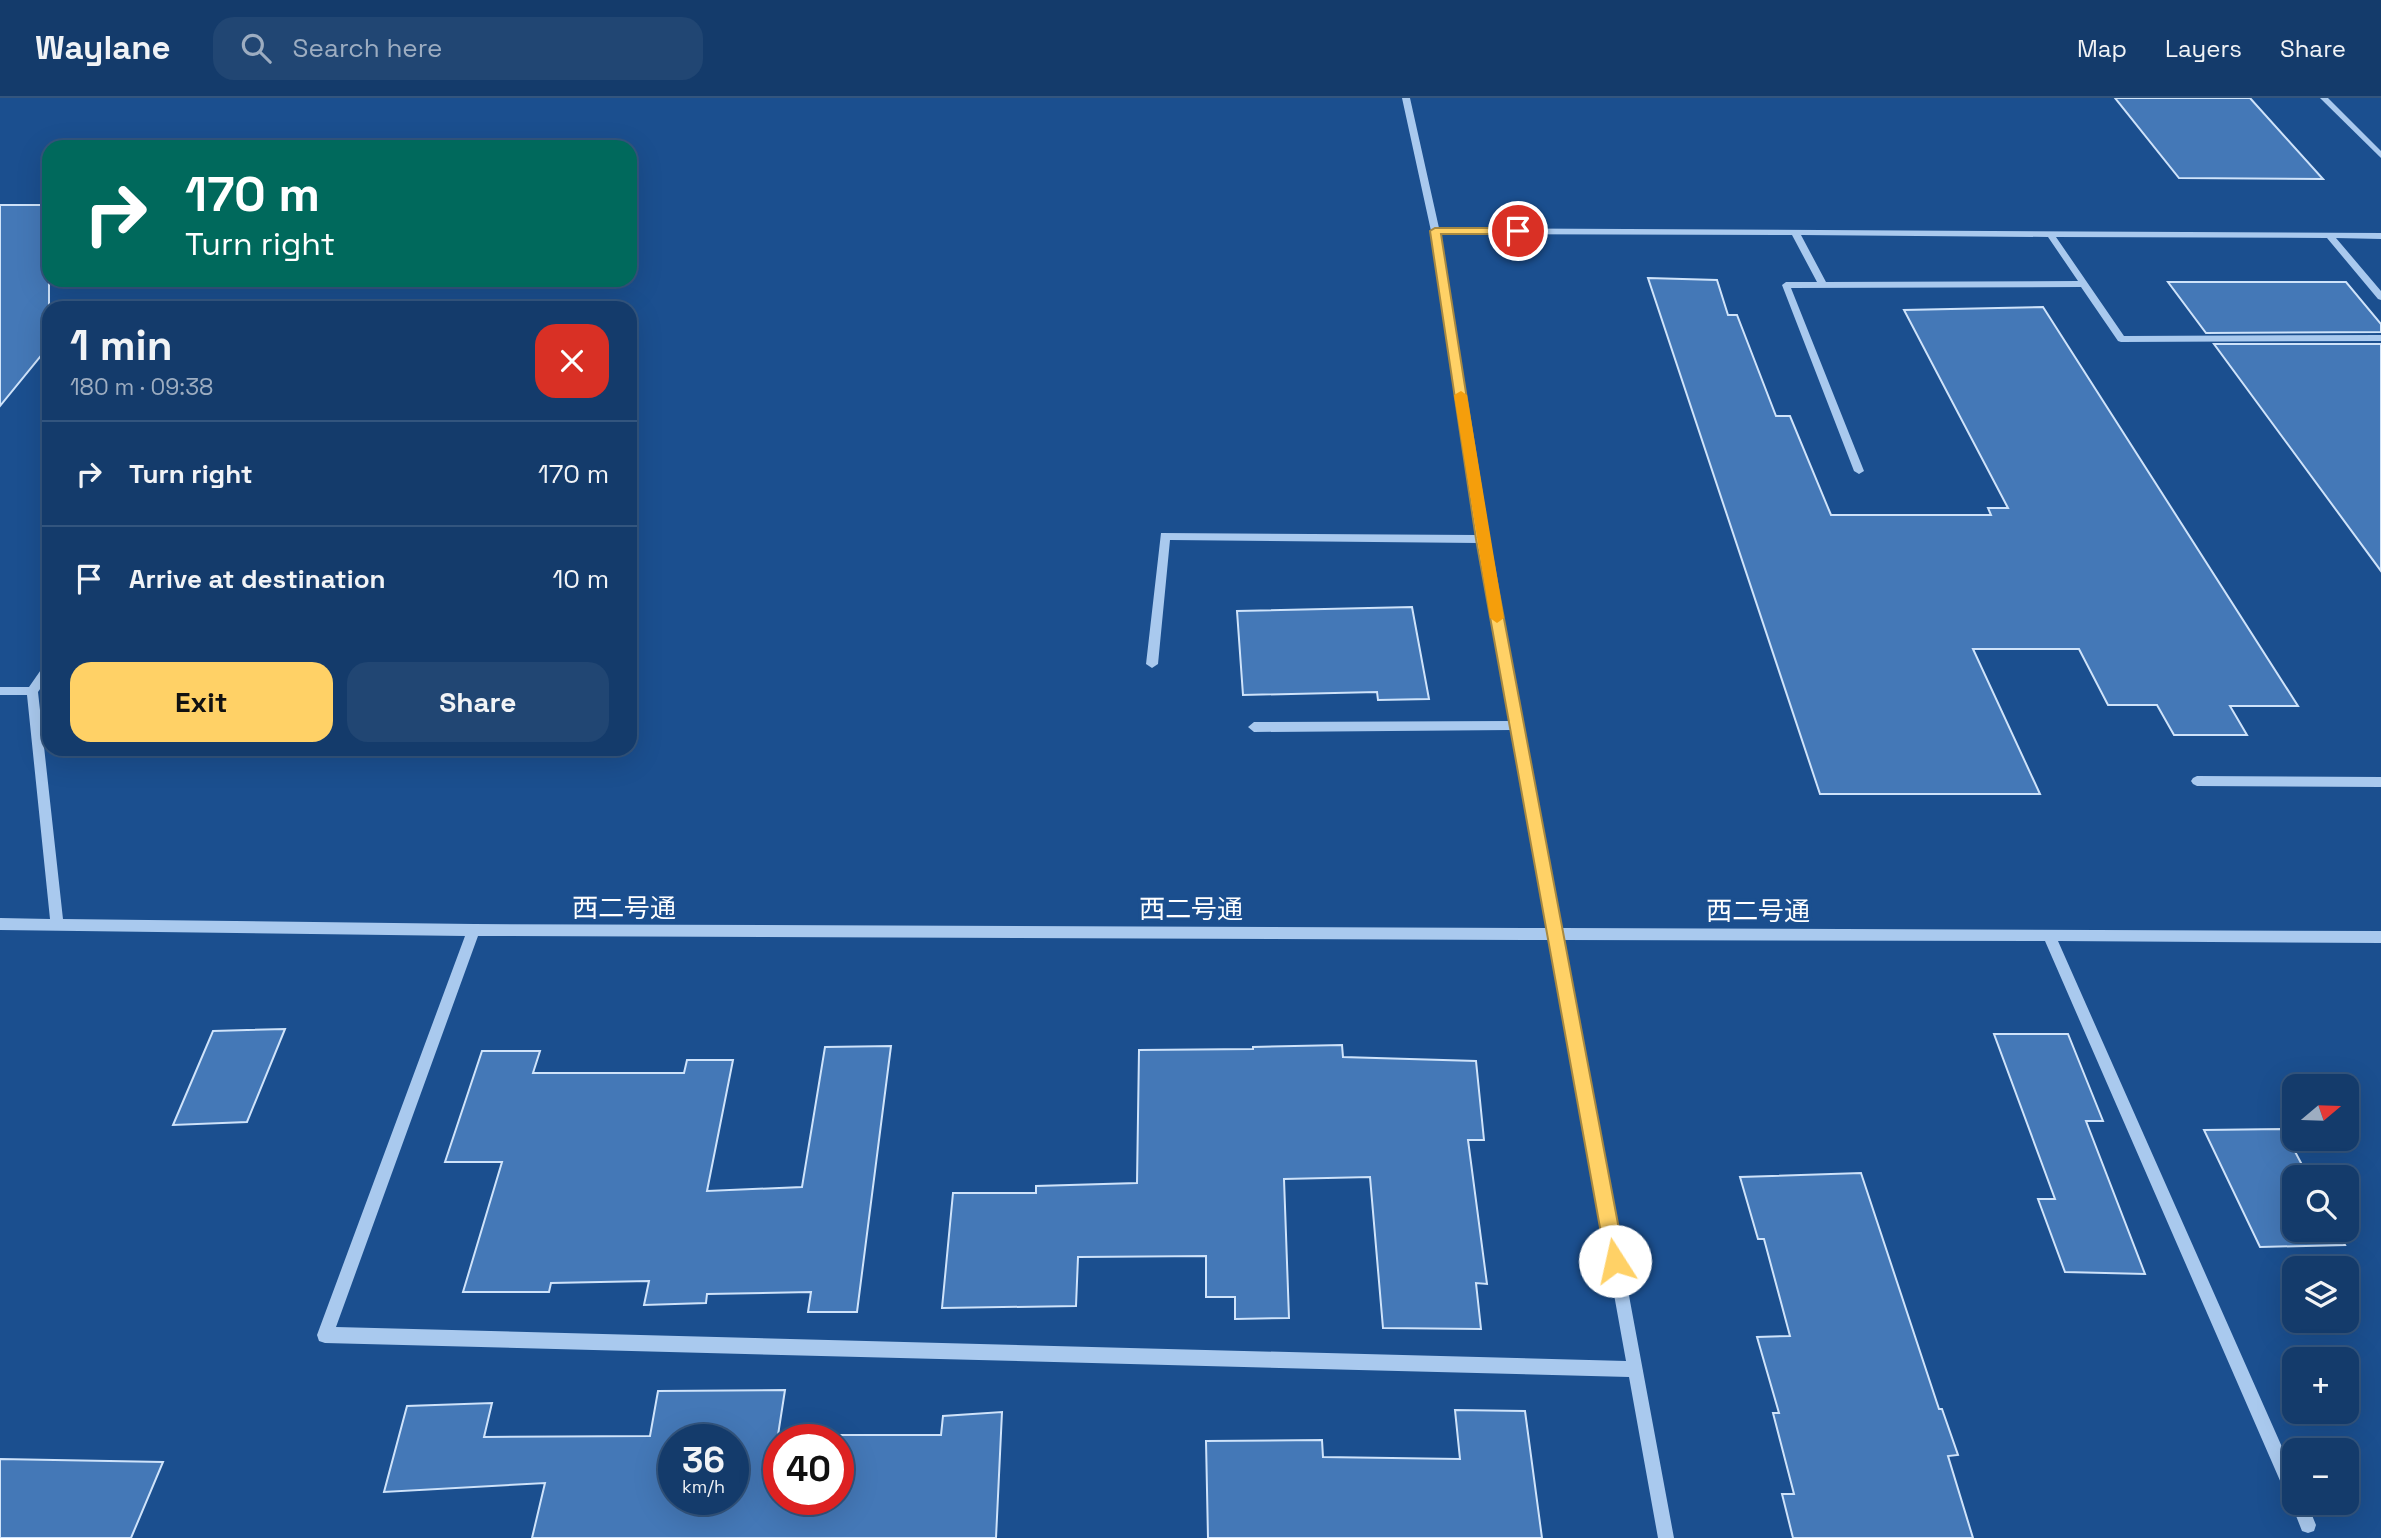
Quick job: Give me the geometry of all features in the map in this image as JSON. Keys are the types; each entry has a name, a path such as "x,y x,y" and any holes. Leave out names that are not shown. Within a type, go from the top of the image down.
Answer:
{"street":[{"path":"1406,98 1435,231 1483,539 1666,1538"},
{"path":"2324,98 2381,156"},
{"path":"1435,231 2381,236"},
{"path":"1796,233 1823,285"},
{"path":"2050,234 2121,339 2381,338"},
{"path":"2329,236 2381,297"},
{"path":"1859,471 1786,285 2084,284"},
{"path":"1152,664 1166,536 1483,539"},
{"path":"42,677 32,691 57,925"},
{"path":"0,691 32,691"},
{"path":"1254,727 1517,725"},
{"path":"2197,781 2381,782"},
{"name":"西二号通","path":"0,924 474,930 2381,937"},
{"path":"474,930 325,1335 1636,1369"},
{"path":"2049,936 2282,1466"},
{"path":"2304,1515 2308,1525"}],"building":[{"path":"2115,98 2250,98 2323,179 2179,178"},
{"path":"0,205 42,205 42,287 49,287 49,301 42,301 42,355 0,406"},
{"path":"1648,278 1717,280 1728,315 1737,315 1776,416 1790,416 1831,515 1991,515 1988,508 2008,508 1904,310 2043,307 2298,706 2230,706 2247,735 2174,735 2157,705 2108,705 2079,649 1973,649 2040,794 1820,794"},
{"path":"2168,282 2346,282 2381,324 2381,332 2206,333"},
{"path":"2214,344 2381,344 2381,571"},
{"path":"1412,607 1429,699 1378,700 1377,692 1243,695 1237,611"},
{"path":"285,1029 247,1122 173,1125 213,1031"},
{"path":"1994,1034 2068,1034 2103,1121 2086,1121 2145,1274 2065,1272 2038,1199 2055,1199"},
{"path":"1342,1045 1343,1057 1476,1061 1484,1140 1468,1140 1487,1284 1476,1283 1481,1329 1383,1328 1370,1177 1284,1179 1289,1318 1235,1319 1235,1297 1206,1297 1206,1256 1078,1257 1076,1306 942,1308 953,1193 1036,1193 1036,1186 1137,1183 1139,1050"},
{"path":"891,1046 857,1312 808,1312 811,1292 707,1294 706,1303 644,1305 649,1281 551,1283 549,1292 463,1292 502,1162 445,1162 482,1051 540,1051 533,1073 684,1073 687,1060 733,1060 707,1191 802,1187 825,1047"},
{"path":"2282,1129 2282,1152 2295,1152 2302,1165 2282,1165 2282,1242 2343,1242 2345,1245 2260,1247 2204,1130"},
{"path":"1861,1173 1939,1409 1942,1409 1958,1455 1948,1456 1973,1538 1793,1538 1782,1494 1794,1494 1773,1413 1779,1413 1757,1337 1790,1336 1764,1239 1758,1239 1740,1177"},
{"path":"785,1390 780,1424 763,1424 763,1515 854,1515 854,1435 941,1435 943,1416 1002,1412 996,1538 532,1538 545,1483 384,1492 407,1406 492,1403 484,1437 650,1436 658,1391"},
{"path":"1455,1410 1525,1411 1542,1538 1208,1538 1206,1441 1322,1440 1323,1457 1460,1459"},
{"path":"0,1459 163,1462 131,1538 0,1538"}],"slow traffic":[{"path":"1461,395 1497,618"}],"route":[{"path":"1518,231 1435,231 1483,539 1615,1261"}]}
